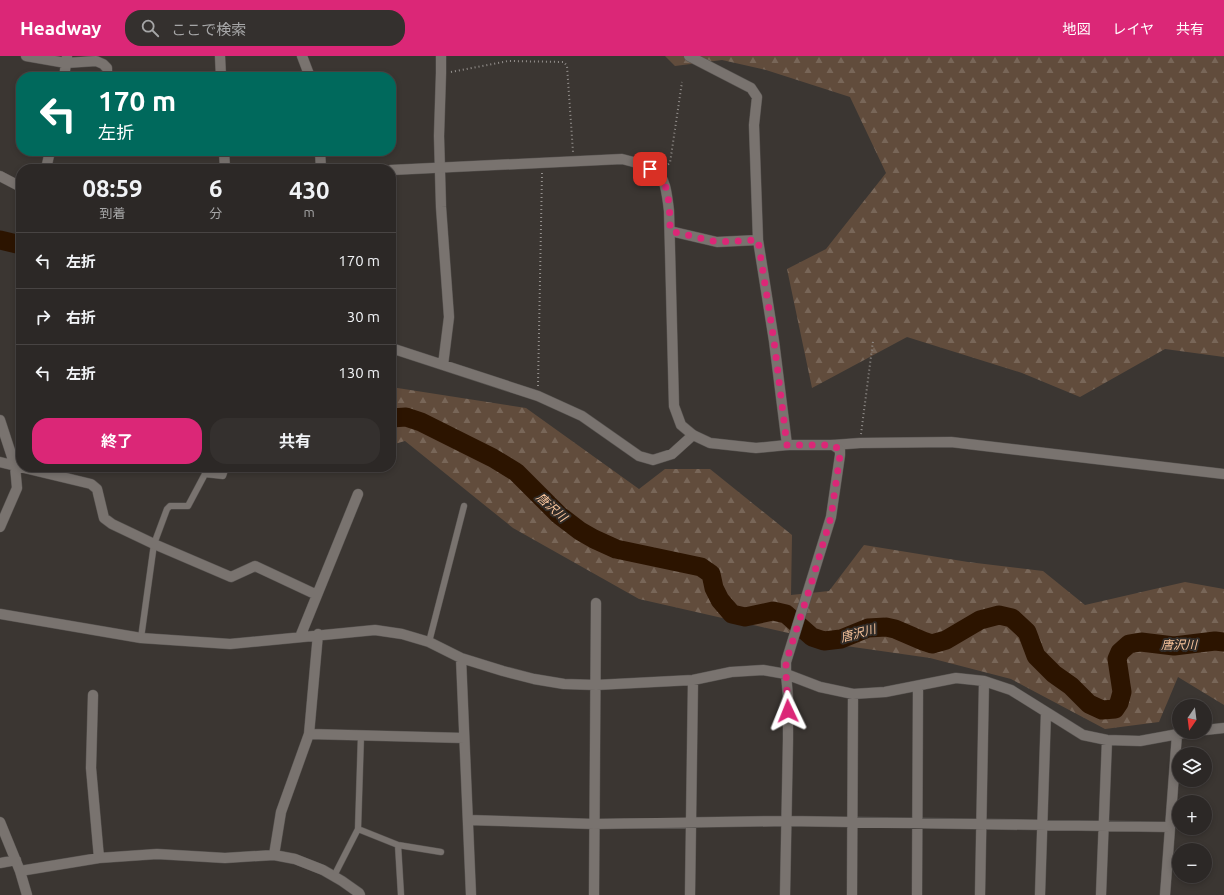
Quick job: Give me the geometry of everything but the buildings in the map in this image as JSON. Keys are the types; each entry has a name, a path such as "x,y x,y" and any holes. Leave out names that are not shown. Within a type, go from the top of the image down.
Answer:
{"street":[{"path":"26,56 96,62 103,64 107,68 107,72"},
{"path":"220,56 221,72"},
{"path":"302,56 308,72"},
{"path":"441,56 439,136 441,207 449,318 442,365"},
{"path":"689,56 751,88 757,97 754,126 758,240 774,341 787,445"},
{"path":"65,72 67,59"},
{"path":"396,170 622,159 640,164 659,174 665,184 669,210 674,406 681,424 693,435 710,443 756,448 787,445 951,442 1224,474"},
{"path":"0,176 16,184"},
{"path":"670,231 717,242 758,240"},
{"path":"396,350 538,396 582,416 640,456 653,460 672,454 693,435"},
{"path":"0,420 15,466 17,488 0,527"},
{"path":"785,895 788,697 786,662 831,517 840,455 840,450 833,445"},
{"path":"0,462 15,466"},
{"path":"40,472 91,484 97,489 104,518 112,524 154,544 231,577 255,566 317,595"},
{"path":"300,637 358,494"},
{"path":"594,895 596,602"},
{"path":"0,614 142,638 230,644 318,634 375,630 402,634 429,642 461,658 534,679 564,684 596,685 693,680 731,672 763,670 786,674 820,687 853,694 885,692 956,678 984,681 1011,690 1083,734 1107,740 1140,741 1172,735"},
{"path":"274,855 281,812 309,734 318,634"},
{"path":"461,658 471,895"},
{"path":"690,895 693,680"},
{"path":"980,895 984,681"},
{"path":"917,895 918,686"},
{"path":"852,895 853,694"},
{"path":"93,695 91,768 99,858"},
{"path":"1040,895 1046,712"},
{"path":"1212,729 1224,728"},
{"path":"309,734 464,738"},
{"path":"1165,895 1177,739"},
{"path":"1101,895 1107,740"},
{"path":"468,820 594,824 786,821 1170,827"},
{"path":"0,822 16,860 27,895"},
{"path":"20,871 99,858 157,854 225,858 274,855 295,859 323,870 342,880 360,895"},
{"path":"0,863 16,860"}],"lane":[{"path":"142,638 154,544 166,509 170,506 188,506 205,474 223,476 224,472"},
{"path":"429,642 464,506"},
{"path":"334,876 358,829 362,735"},
{"path":"358,829 398,845 441,852"},
{"path":"398,845 401,895"}],"path":[{"path":"441,74 508,61 564,62 567,66 574,162"},
{"path":"659,174 670,163 682,82"},
{"path":"538,396 542,163"},
{"path":"860,443 873,341"}],"green space":[{"path":"665,56 1224,56 1224,357 1165,349 1080,397 1022,373 907,337 812,388 787,269 826,249 886,173 850,97 766,70 722,60 675,66"},
{"path":"396,388 526,408 639,489 665,469 710,469 792,535 791,595 829,591 864,545 968,562 1043,571 1085,605 1185,582 1224,589 1224,705 1178,677 1159,722 1105,729 1011,679 930,658 846,646 639,599 513,528 405,441 396,444"}],"waterway":[{"name":"唐沢川","path":"0,240 16,244"},
{"name":"唐沢川","path":"396,418 406,417 421,422 493,458 516,472 559,515 580,531 594,539 616,549 701,567 711,574 714,588 720,600 732,614 745,617 773,611 786,614 812,637 824,641 841,639 868,628 886,627 895,629 932,644 946,640 980,620 999,615 1012,618 1027,632 1036,656 1054,674 1071,686 1089,704 1102,710 1115,709 1119,703 1122,692 1117,659 1120,652 1129,644 1141,642 1174,646 1215,641 1224,642"}],"route":[{"path":"650,169 659,174 665,184 669,210 670,231 717,242 758,240 774,341 787,445 833,445 840,450 831,517 786,662 788,711"}]}
